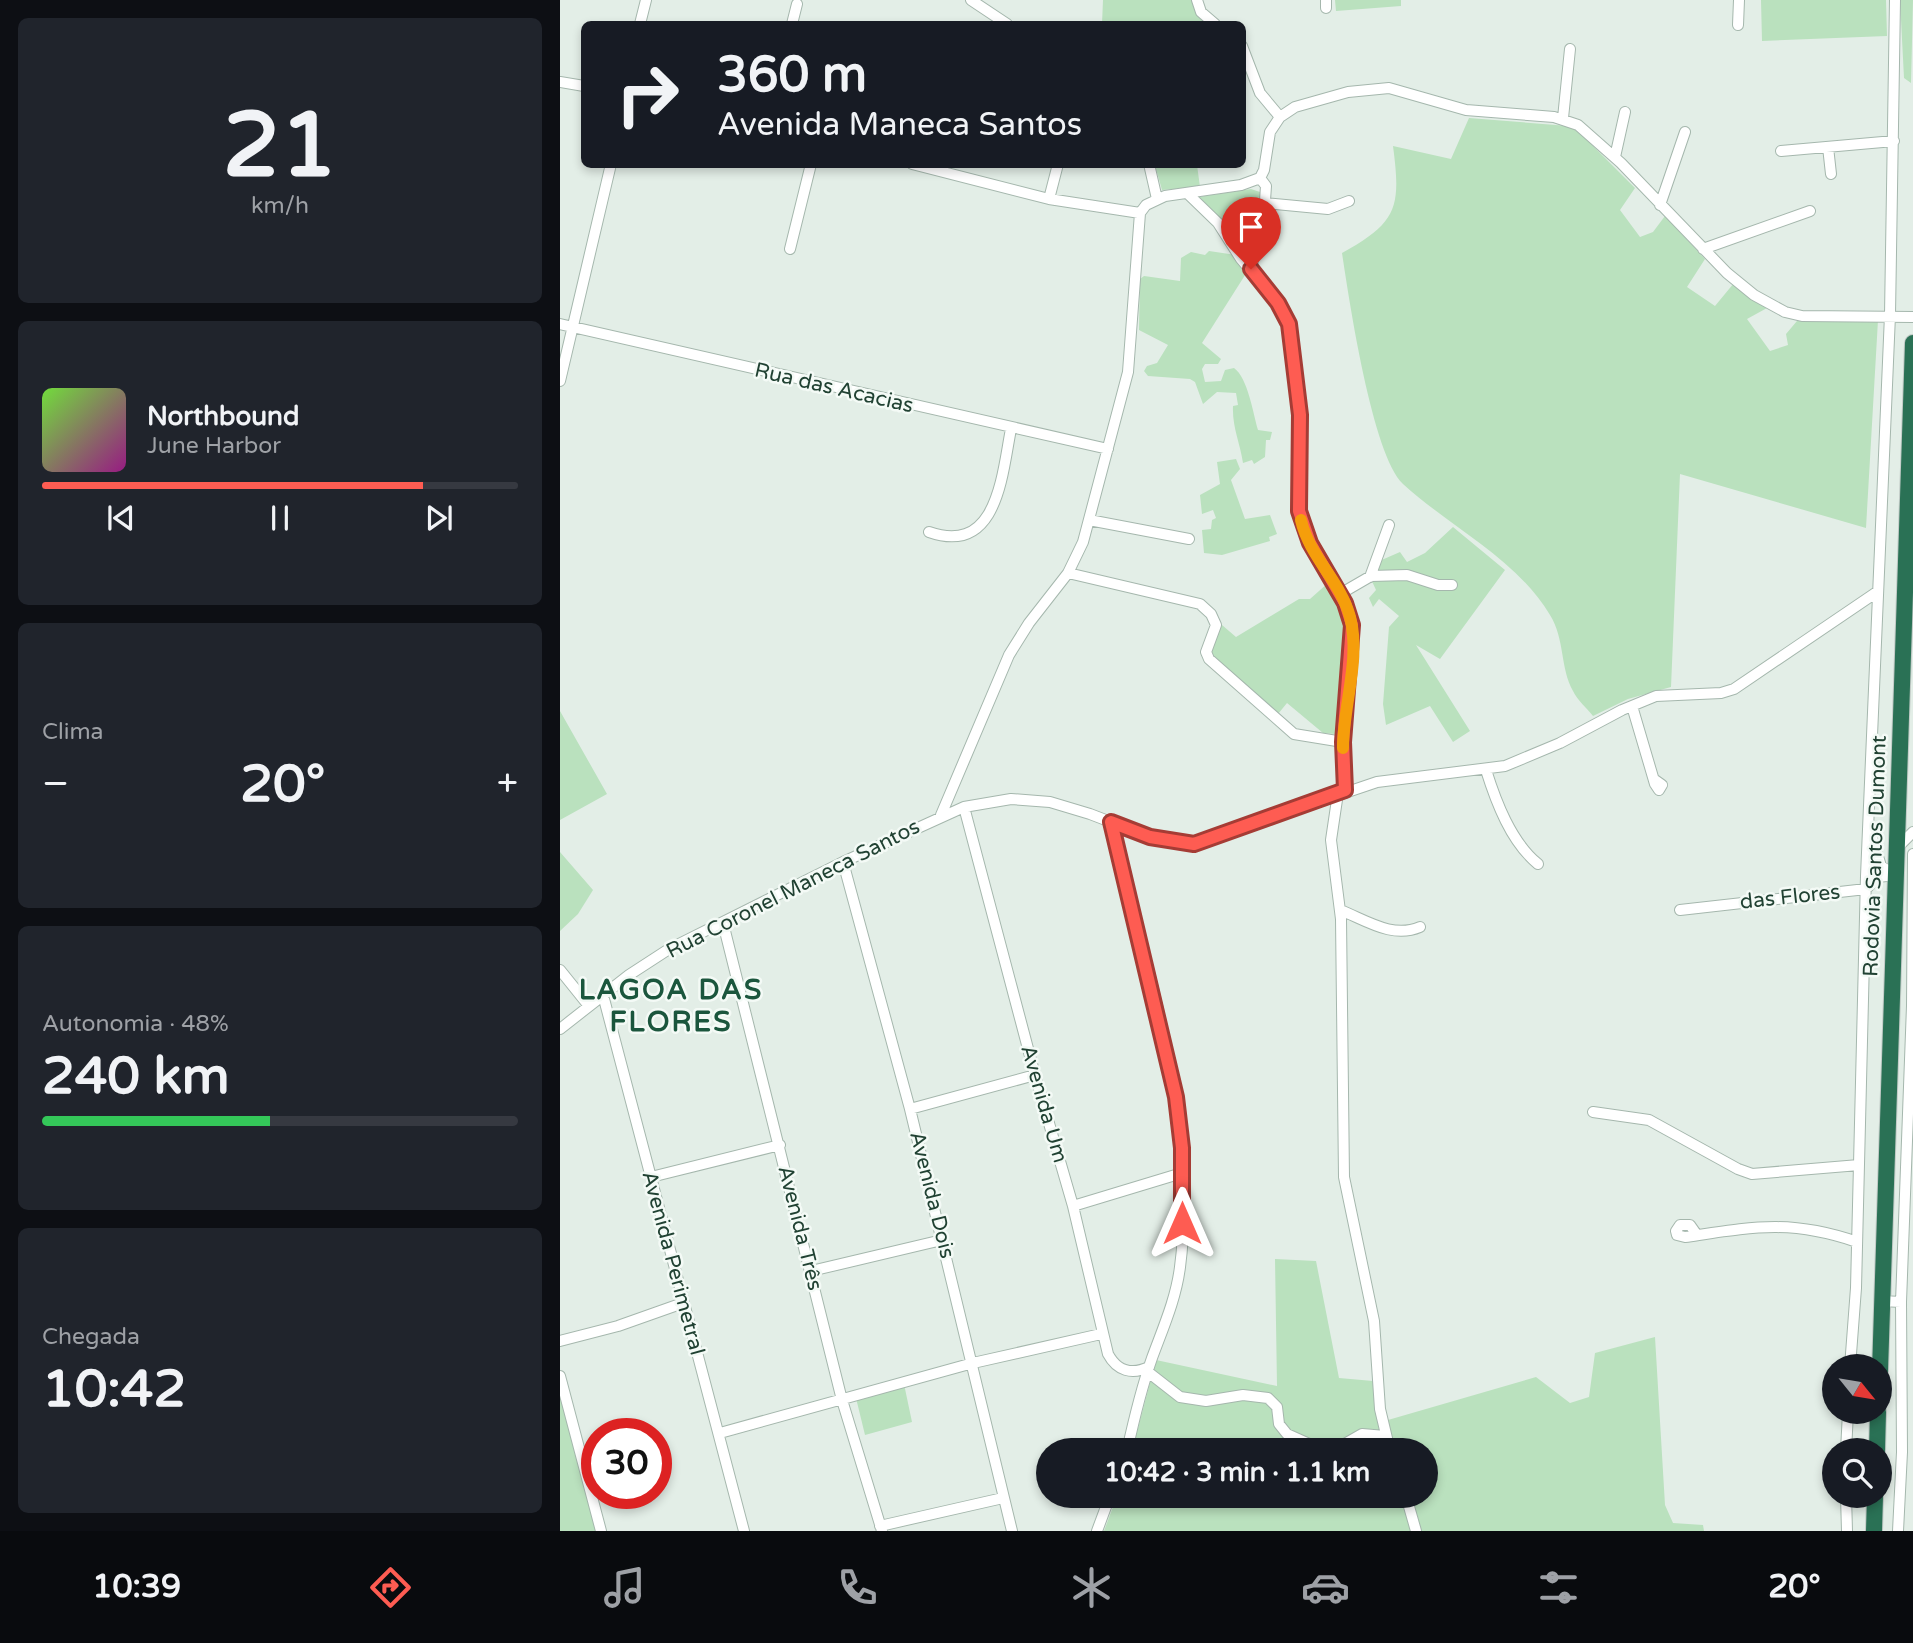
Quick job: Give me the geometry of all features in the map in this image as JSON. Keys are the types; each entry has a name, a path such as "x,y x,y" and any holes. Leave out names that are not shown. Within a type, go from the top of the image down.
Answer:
{"highway":[{"name":"Rodovia Santos Dumont","path":"1880,1354 1895,850 1908,645 1913,343"},
{"path":"1874,1531 1875,1508"}],"street":[{"path":"641,21 646,0"},
{"path":"971,0 1002,21"},
{"path":"1197,0 1201,12 1211,21"},
{"path":"1738,25 1739,0"},
{"path":"1851,1354 1857,1242 1877,592 1890,315 1895,0"},
{"path":"793,21 797,4"},
{"path":"1563,118 1570,49"},
{"path":"1246,56 1260,93 1280,117"},
{"path":"560,82 581,86"},
{"path":"940,815 1009,655 1079,554 1125,390 1131,350 1139,219 1157,199 1241,185 1260,177 1264,170 1270,132 1280,117 1317,99 1363,89 1389,88 1478,113 1563,118 1578,125 1615,157 1703,249 1754,295 1786,312 1824,317 1913,317"},
{"path":"1615,157 1625,112"},
{"path":"1661,205 1685,132"},
{"path":"1781,151 1894,141"},
{"path":"1828,147 1831,174"},
{"path":"560,381 610,168"},
{"path":"790,249 810,168"},
{"path":"928,168 1139,219"},
{"path":"1049,199 1057,168"},
{"path":"1150,168 1157,199"},
{"path":"1251,269 1265,203 1266,186 1260,177"},
{"path":"1149,1369 1180,1397 1206,1401 1243,1395 1268,1398 1277,1407 1279,1424 1287,1433 1316,1447 1334,1450 1362,1434 1385,1436 1374,1321 1344,1177 1340,910 1331,840 1342,791 1343,742 1352,637 1350,615 1310,543 1299,511 1300,415 1289,324 1278,303 1241,260 1218,223 1187,193"},
{"path":"1265,203 1328,209 1349,201"},
{"path":"1703,249 1810,211"},
{"name":"Rua das Acacias","path":"560,324 1108,449"},
{"path":"929,532 941,536 962,535 983,524 998,496 1011,429"},
{"path":"1089,520 1189,539"},
{"path":"1370,577 1390,525"},
{"path":"1068,573 1200,604 1216,622 1215,632 1206,652 1209,659 1294,734 1343,742"},
{"path":"1339,594 1370,577 1406,575 1438,585 1452,584"},
{"name":"Rua Coronel Maneca Santos","path":"560,1029 669,949 940,815 964,807 989,800 1030,800 1069,807 1150,837 1194,844 1342,791 1412,776 1486,770 1537,754 1656,696 1721,693 1734,689 1877,592"},
{"path":"1632,706 1655,780"},
{"path":"1486,770 1505,817 1521,846 1538,864"},
{"name":"Avenida Um","path":"964,807 1035,1076 1073,1206 1101,1334 1108,1354 1116,1366 1131,1372 1149,1369"},
{"path":"1111,822 1169,1064 1180,1125 1182,1174 1180,1268 1169,1315 1149,1369 1130,1438"},
{"path":"1869,825 1881,866 1895,875"},
{"path":"1895,850 1913,832"},
{"path":"1898,1531 1902,1452 1901,1303 1912,1006 1913,854"},
{"name":"Avenida Dois","path":"843,862 911,1110 1012,1531"},
{"name":"das Flores","path":"1681,910 1866,889 1878,877 1895,875"},
{"path":"1894,899 1912,929"},
{"path":"1340,910 1391,931 1401,933 1420,927"},
{"name":"Avenida Três","path":"723,923 842,1400 881,1528"},
{"path":"560,970 589,1006"},
{"name":"Avenida Perimetral","path":"603,995 744,1531"},
{"path":"911,1110 1035,1076"},
{"path":"1593,1112 1649,1120 1738,1170 1752,1174 1859,1165"},
{"path":"651,1177 780,1145"},
{"path":"1073,1206 1182,1174"},
{"path":"1697,1235 1750,1226 1786,1225 1837,1234 1857,1242"},
{"path":"811,1271 943,1240"},
{"path":"1882,1301 1901,1303"},
{"path":"560,1342 618,1326 682,1303"},
{"path":"720,1433 973,1363 1101,1334"},
{"path":"560,1376 601,1531"},
{"path":"881,1528 1003,1498"},
{"path":"1097,1531 1106,1508"},
{"path":"1409,1508 1416,1531"},
{"path":"1846,1508 1847,1531"}],"green space":[{"path":"1103,0 1192,0 1198,16 1205,21 1102,21"},
{"path":"1335,0 1401,0 1401,6 1336,11"},
{"path":"1761,0 1886,0 1887,36 1762,41"},
{"path":"1900,0 1913,0 1911,83 1904,78"},
{"path":"1469,118 1568,126 1580,133 1635,188 1620,210 1640,237 1653,232 1665,216 1705,259 1687,287 1715,306 1734,283 1767,308 1747,319 1770,351 1788,345 1786,334 1797,321 1878,320 1866,528 1680,474 1671,687 1628,699 1593,716 1573,691 1555,624 1536,595 1501,560 1403,484 1381,442 1364,375 1342,253 1375,232 1392,211 1396,184 1393,146 1451,159"},
{"path":"1156,168 1197,168 1200,187 1162,190"},
{"path":"1251,189 1260,192 1262,199 1247,255 1198,197"},
{"path":"1209,251 1236,255 1247,272 1202,343 1221,359 1218,364 1205,364 1202,369 1205,382 1221,381 1225,370 1234,368 1243,380 1258,430 1272,432 1270,440 1266,440 1265,457 1254,464 1252,460 1243,463 1234,421 1233,406 1238,405 1236,393 1217,392 1203,404 1195,382 1190,379 1148,376 1144,371 1147,366 1157,363 1168,345 1139,330 1140,279 1144,276 1180,281 1181,258 1191,252 1205,255"},
{"path":"1236,459 1240,469 1231,480 1245,519 1270,515 1277,534 1269,537 1270,541 1222,555 1204,553 1202,530 1211,529 1212,520 1216,518 1213,510 1202,514 1200,495 1220,484 1217,462"},
{"path":"1453,527 1505,570 1440,659 1416,645 1470,731 1453,742 1430,706 1386,725 1383,704 1389,627 1399,616 1379,599 1373,607 1369,598 1376,590 1370,577 1377,562 1400,552 1407,562 1425,553"},
{"path":"1328,583 1342,606 1348,632 1339,730 1335,734 1323,733 1287,703 1278,714 1209,652 1222,625 1236,637 1299,599 1310,599"},
{"path":"560,711 607,794 560,820"},
{"path":"560,852 593,890 578,914 560,931"},
{"path":"1275,1259 1316,1261 1339,1378 1373,1381 1388,1420 1536,1377 1570,1403 1589,1397 1595,1353 1655,1337 1665,1505 1673,1523 1703,1525 1704,1531 1104,1531 1113,1508 1438,1508 1438,1438 1135,1438 1156,1360 1277,1386"},
{"path":"560,1381 581,1460 581,1509 594,1509 600,1531 560,1531"},
{"path":"904,1384 912,1422 865,1435 856,1398"}],"slow traffic":[{"path":"1301,520 1310,543 1345,603 1352,625 1343,748"}],"district":[{"name":"LAGOA DAS FLORES","path":"671,1006"}],"route":[{"path":"1182,1223 1182,1148 1176,1097 1111,822 1150,837 1180,844 1194,844 1232,833 1345,790 1343,742 1352,625 1345,603 1310,543 1299,511 1297,493 1300,415 1293,337 1285,313 1251,269"}]}
